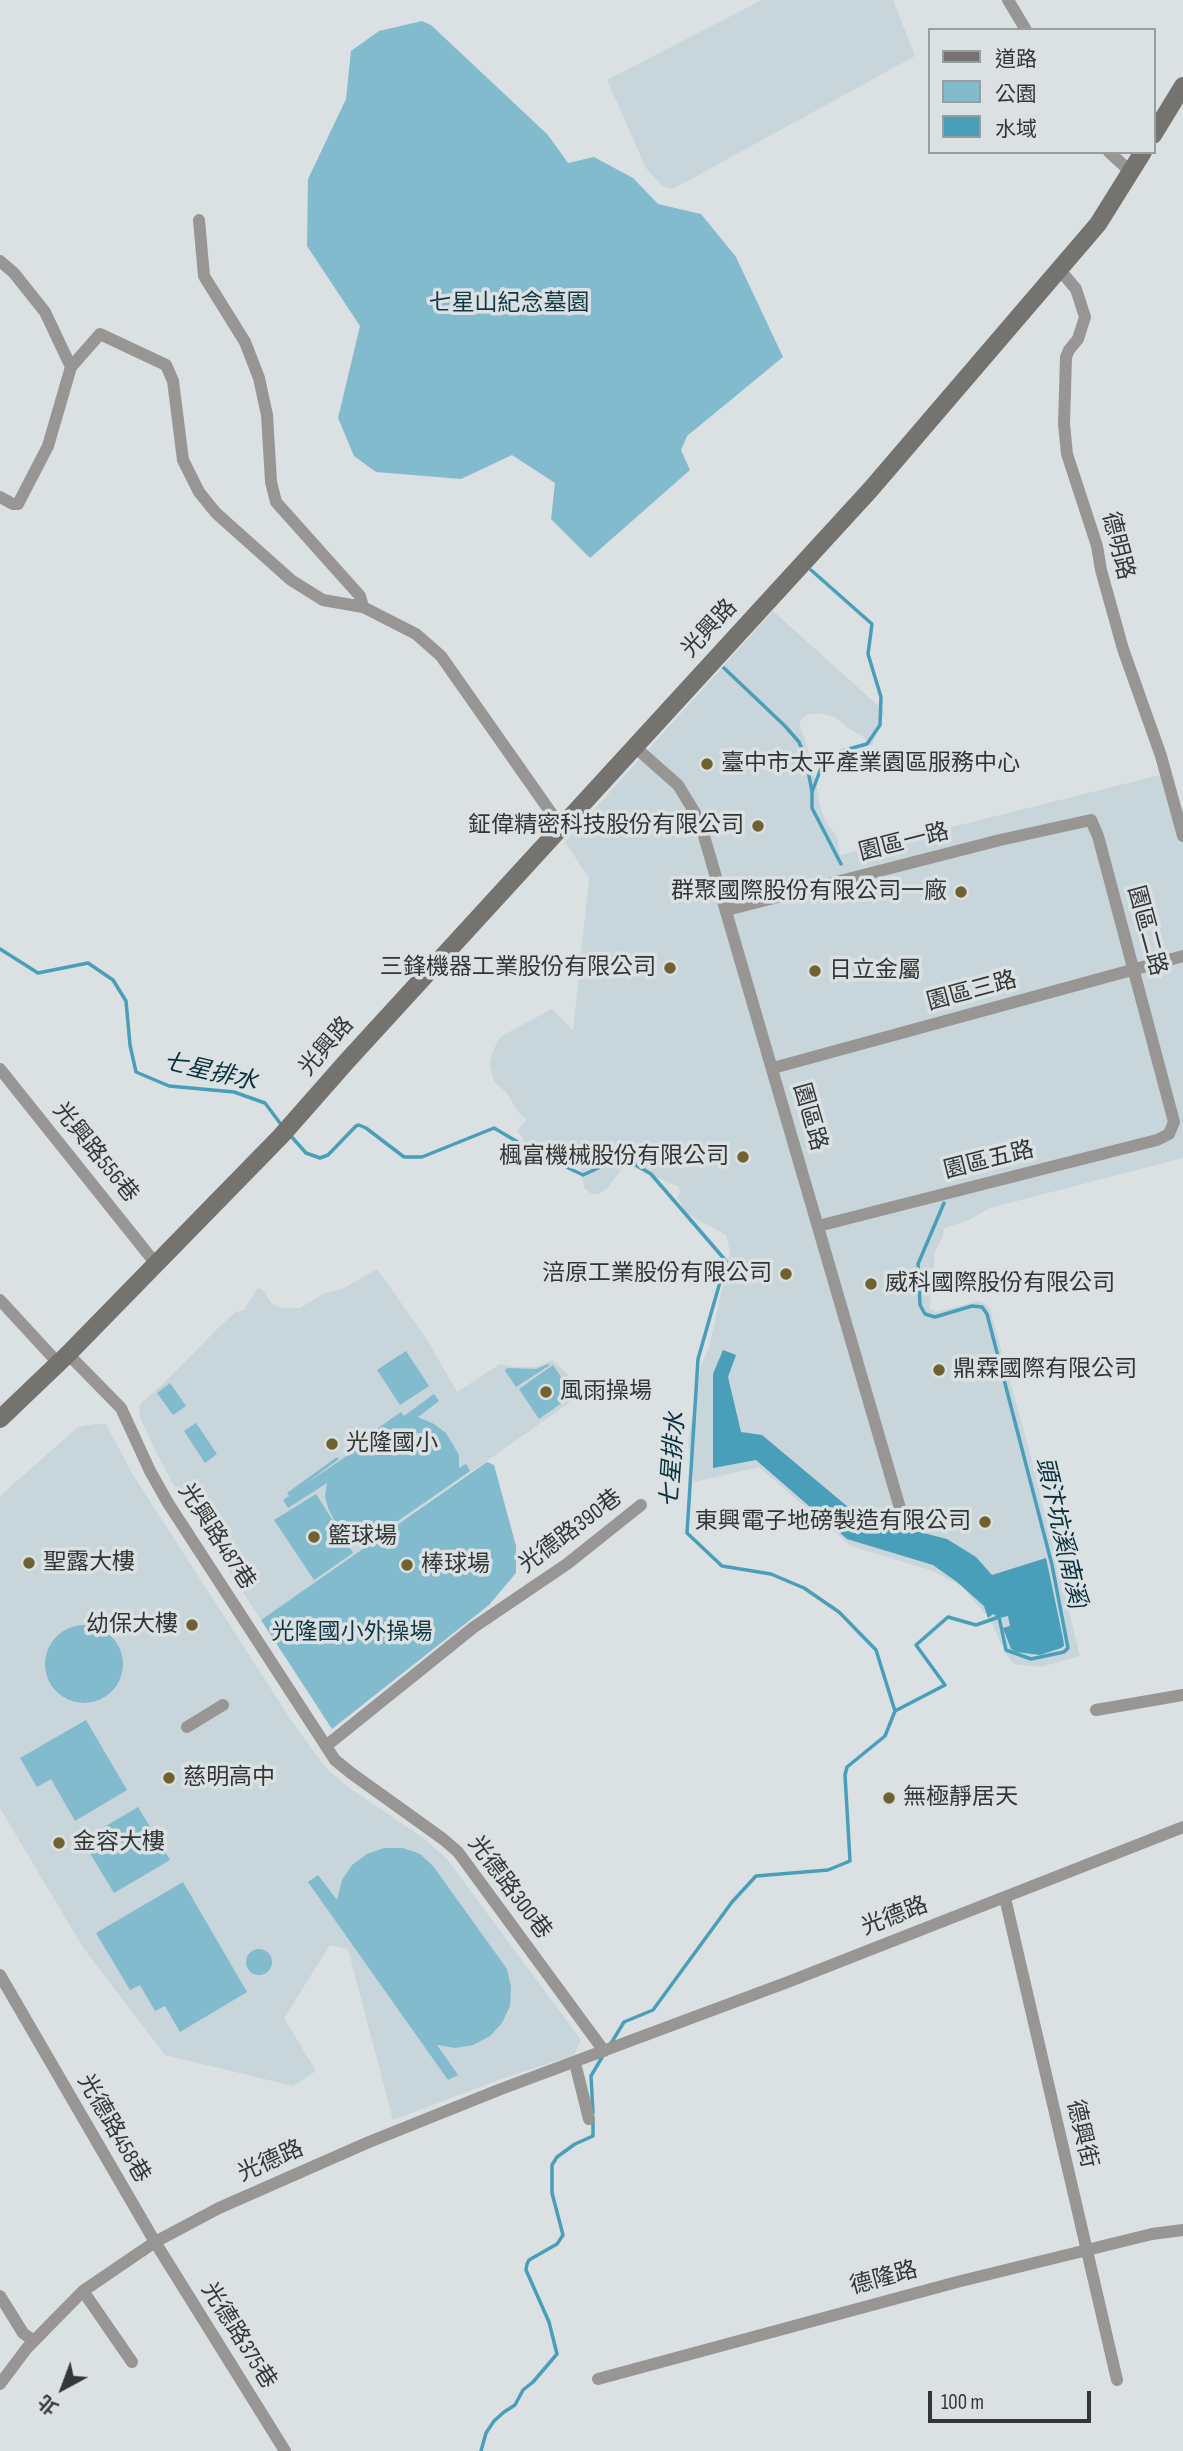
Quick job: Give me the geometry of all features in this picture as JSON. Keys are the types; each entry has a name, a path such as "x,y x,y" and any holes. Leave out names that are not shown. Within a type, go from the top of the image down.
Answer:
{"main road":[{"path":"1155,132 1183,86"},
{"name":"光興路","path":"156,1264 294,1122 347,1060 871,489 1098,224 1142,154"},
{"path":"0,1419 156,1264"}],"street":[{"path":"1009,0 1025,28"},
{"path":"1111,154 1130,173"},
{"path":"200,220 204,276 245,342 259,378 267,415 271,482 276,502 360,596 363,607"},
{"path":"0,261 14,273 45,312 71,367"},
{"name":"德明路","path":"1059,269 1076,289 1085,317 1078,339 1066,358 1064,424 1067,454 1097,546 1119,637 1161,756 1183,836"},
{"path":"0,497 17,505 23,496 48,446 71,367 100,334 166,365 173,381 183,460 199,492 216,513 291,580 323,600 363,607 416,634 441,656 561,827"},
{"name":"園區路","path":"635,747 678,785 687,797 704,836 904,1522"},
{"name":"園區一路","path":"727,910 987,843 1091,820"},
{"name":"園區二路","path":"1091,820 1098,836 1174,1122 1170,1135"},
{"name":"園區三路","path":"773,1068 1183,956"},
{"name":"光興路556巷","path":"0,1069 156,1264"},
{"name":"園區五路","path":"818,1226 1170,1135"},
{"name":"光興路487巷","path":"0,1300 121,1408 161,1491 326,1746"},
{"name":"光德路390巷","path":"326,1746 474,1627 567,1564 641,1505"},
{"path":"1096,1710 1183,1695"},
{"path":"187,1727 223,1705"},
{"name":"光德路300巷","path":"326,1746 335,1760 351,1773 458,1852 604,2051"},
{"name":"光德路","path":"0,2384 34,2341 83,2291 155,2242 219,2208 501,2089 623,2045 1183,1827"},
{"name":"德興街","path":"1005,1898 1117,2380"},
{"name":"光德路458巷","path":"0,1975 155,2242"},
{"path":"575,2063 589,2119"},
{"name":"德隆路","path":"598,2379 1087,2249 1183,2230"},
{"name":"光德路375巷","path":"155,2242 285,2451"},
{"path":"83,2291 132,2362"},
{"path":"0,2296 23,2333 34,2341"}],"shaded area":[{"path":"762,0 893,0 915,56 673,189 662,186 646,168 607,80"},
{"path":"773,611 884,711 872,745 866,746 865,738 835,717 819,713 806,715 799,722 813,766 820,806 825,820 837,837 840,855 1168,773 1183,821 1183,1158 990,1208 969,1220 944,1228 934,1254 934,1279 929,1308 935,1312 978,1301 985,1303 990,1309 1030,1453 1080,1656 1041,1667 1014,1664 1006,1654 990,1620 962,1586 930,1570 851,1546 759,1467 694,1482 688,1443 700,1368 709,1348 730,1252 726,1235 686,1213 677,1197 680,1193 679,1187 625,1164 607,1189 599,1194 590,1193 584,1188 579,1160 574,1159 573,1150 565,1144 554,1148 546,1163 535,1164 519,1155 518,1149 523,1146 523,1138 517,1131 527,1119 519,1113 506,1092 494,1082 490,1063 500,1037 552,1009 573,1031 589,878 565,842"},
{"name":"光隆國小","path":"377,1269 426,1338 457,1392 500,1364 537,1367 552,1360 586,1391 261,1620 193,1515 196,1505 187,1491 174,1486 152,1444 139,1409 141,1403 221,1325 236,1312 244,1310 258,1288 264,1291 271,1303 281,1308 300,1308"},
{"name":"慈明高中","path":"106,1424 133,1475 316,1755 327,1769 348,1787 422,1837 447,1859 581,2040 574,2055 393,2120 348,1949 330,1945 284,2018 316,2071 293,2086 165,2055 84,1949 0,1808 0,1496 78,1427"}],"green space":[{"name":"七星山紀念墓園","path":"422,21 431,25 548,135 568,163 594,157 633,178 658,204 701,214 736,257 783,357 687,436 681,450 690,470 590,558 551,519 555,483 512,455 461,479 376,472 354,456 338,418 360,326 307,246 308,179 346,99 351,51 379,31"},
{"path":"406,1351 429,1386 400,1405 377,1370"},
{"path":"550,1365 516,1387 505,1371 507,1368 536,1369"},
{"name":"風雨操場","path":"553,1365 573,1395 539,1419 519,1389"},
{"path":"170,1383 186,1406 173,1415 157,1393"},
{"path":"434,1394 439,1401 418,1417 446,1433 459,1455 459,1468 466,1464 470,1471 376,1536 354,1535 334,1520 325,1496 327,1483 288,1508 283,1500 289,1496 287,1493 337,1457 339,1459 304,1485 357,1449 355,1444 401,1412 404,1416"},
{"path":"196,1423 217,1454 205,1463 184,1431"},
{"name":"光隆國小外操場","path":"487,1462 494,1465 516,1546 516,1573 489,1605 332,1729 261,1620"},
{"name":"籃球場","path":"316,1494 353,1553 314,1580 274,1520"},
{"path":"84,1625 99,1628 111,1637 120,1649 123,1664 120,1679 111,1691 99,1700 84,1703 69,1700 57,1691 48,1679 45,1664 48,1649 57,1637 69,1628"},
{"path":"86,1720 127,1790 75,1821 51,1779 37,1787 20,1758"},
{"path":"138,1807 170,1860 114,1893 82,1840"},
{"path":"384,1848 403,1848 420,1854 433,1866 507,1969 511,1987 510,2006 502,2023 490,2036 473,2045 455,2048 437,2045 458,2075 448,2080 308,1882 318,1875 337,1900 342,1880 352,1865 367,1854"},
{"path":"183,1882 247,1992 180,2032 165,2006 155,2011 140,1985 130,1990 96,1933"},
{"path":"259,1949 268,1953 272,1962 268,1971 259,1975 250,1971 246,1962 250,1953"}],"water":[{"path":"723,1350 736,1355 728,1377 741,1432 762,1435 860,1517 947,1539 976,1557 992,1575 1046,1558 1064,1646 1040,1655 1016,1652 1011,1649 1003,1628 1010,1626 1008,1616 1000,1618 993,1614 988,1618 984,1606 933,1565 847,1539 756,1460 713,1468 713,1374"}],"waterway":[{"name":"頭汴坑溪(南溪)","path":"811,570 872,624 868,654 881,697 880,725 867,744 830,754 823,763 812,792"},
{"name":"頭汴坑溪(南溪)","path":"724,668 799,742 806,759 812,808 841,864"},
{"name":"七星排水","path":"0,949 38,973 88,963 113,980 126,1001 130,1045 136,1072 169,1086 234,1092 265,1103 283,1127"},
{"name":"七星排水","path":"290,1135 306,1153 320,1158 328,1155 359,1125 404,1157 422,1157 494,1128 533,1151 583,1175 622,1157 651,1174 726,1261 698,1359 687,1533 722,1566 771,1574 804,1588 839,1612 876,1650 895,1711 885,1736 847,1767 845,1775 850,1861 828,1870 756,1876 732,1902 653,2010 624,2022 610,2045"},
{"name":"頭汴坑溪(南溪)","path":"895,1711 945,1685 916,1645 948,1617 976,1625 999,1617 1006,1650 1031,1659 1064,1652 1068,1648 1052,1565 987,1314 982,1307 972,1306 935,1317 925,1314 920,1305 918,1264 944,1203"},
{"name":"七星排水","path":"593,2113 591,2076 604,2054"},
{"name":"七星排水","path":"481,2451 486,2433 494,2421 515,2405 523,2390 557,2354 549,2322 526,2270 529,2260 557,2244 563,2235 552,2193 552,2165 557,2157 575,2144 593,2136 593,2121"}],"place":[{"name":"臺中市太平產業園區服務中心","path":"707,764"},
{"name":"鉦偉精密科技股份有限公司","path":"758,826"},
{"name":"群聚國際股份有限公司一廠","path":"961,892"},
{"name":"三鋒機器工業股份有限公司","path":"670,968"},
{"name":"日立金屬","path":"815,971"},
{"name":"楓富機械股份有限公司","path":"743,1157"},
{"name":"涪原工業股份有限公司","path":"786,1274"},
{"name":"威科國際股份有限公司","path":"871,1284"},
{"name":"鼎霖國際有限公司","path":"939,1370"},
{"name":"風雨操場","path":"546,1392"},
{"name":"光隆國小","path":"332,1444"},
{"name":"東興電子地磅製造有限公司","path":"985,1522"},
{"name":"籃球場","path":"314,1537"},
{"name":"聖露大樓","path":"29,1563"},
{"name":"棒球場","path":"407,1565"},
{"name":"幼保大樓","path":"192,1625"},
{"name":"慈明高中","path":"169,1778"},
{"name":"無極靜居天","path":"889,1798"},
{"name":"金容大樓","path":"59,1843"}]}
